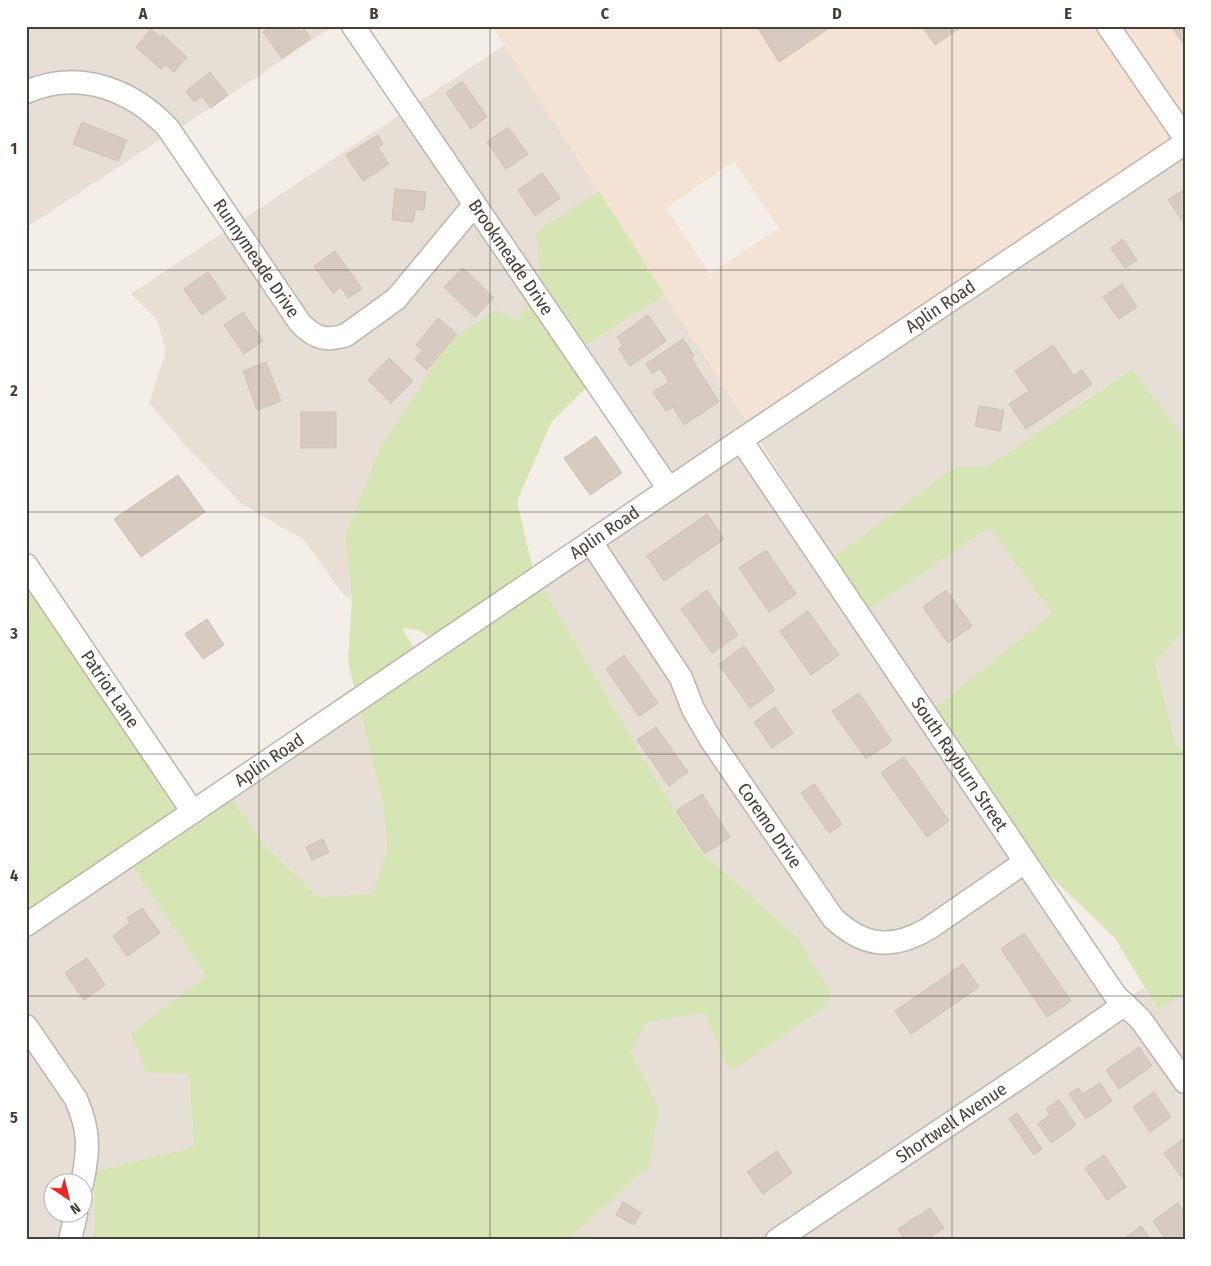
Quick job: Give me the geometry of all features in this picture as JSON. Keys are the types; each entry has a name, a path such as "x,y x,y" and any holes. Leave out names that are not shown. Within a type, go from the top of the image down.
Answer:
{"street":[{"name":"Brookmeade Drive","path":"353,26 668,489"},
{"path":"1108,26 1185,138"},
{"name":"Runnymeade Drive","path":"29,92 52,84 87,83 106,87 126,95 156,115 168,128 300,323 309,332 317,336 337,338 346,335 386,308 407,287 474,205"},
{"name":"Aplin Road","path":"26,925 668,489 1185,143"},
{"name":"South Rayburn Street","path":"741,440 1115,995 1141,1020 1185,1082"},
{"name":"Coremo Drive","path":"591,542 681,678 693,709 711,740 833,918 845,929 861,938 881,943 914,937 1025,862"},
{"name":"Patriot Lane","path":"26,566 193,812"},
{"name":"Shortwell Avenue","path":"777,1240 1023,1075 1125,1004"},
{"path":"26,1026 76,1099 82,1112 88,1154 84,1174"},
{"path":"70,1240 74,1224"}],"shaded area":[{"path":"26,26 334,26 178,129 161,110 35,77 26,82"},
{"path":"492,26 1098,26 1175,138 748,424","holes":["734,161 779,228 710,274 666,208"]},
{"path":"1117,26 1185,26 1185,124"},
{"path":"505,45 599,191 594,193 541,283 415,104"},
{"path":"87,92 123,103 164,137 26,228 26,105 38,97 54,93"},
{"path":"402,113 463,203 390,292 335,329 314,325 241,221"},
{"path":"1185,156 1185,440 1131,369 986,467 954,467 834,557 758,439"},
{"path":"474,219 530,301 517,321 450,340 379,450 345,536 352,601 343,594 304,540 242,504 185,445 149,403 166,351 157,320 131,294 227,230 325,347"},
{"path":"665,295 748,424 670,477 581,348"},
{"path":"739,452 1013,858 910,929 880,934 849,922 718,736 602,545"},
{"path":"989,528 1052,613 933,709 868,610"},
{"path":"589,554 866,949 1024,874 1111,1002 761,1240 577,1240 574,1234 649,1164 659,1109 631,1051 646,1022 704,1013 730,1072 797,937 696,847 542,586"},
{"path":"1185,628 1185,749 1176,745 1155,663"},
{"path":"360,710 384,807 387,850 374,893 319,898 265,846 231,798"},
{"path":"131,865 206,976 189,1075 194,1148 96,1171 93,1240 79,1240 82,1224 92,1224 92,1177 96,1157 83,1094 26,1012 26,936"},
{"path":"1143,988 1158,1010 1185,991 1185,1068 1129,997"},
{"path":"1125,1015 1135,1025 1185,1096 1185,1240 794,1240"},
{"path":"26,1040 69,1103 80,1144 75,1174 42,1174 42,1224 65,1224 61,1240 26,1240"}],"green space":[{"path":"599,191 665,295 581,348 541,283 536,232"},
{"path":"530,301 588,386 552,421 517,501 533,570 432,639 419,630 402,628 415,650 355,691 348,661 352,599 345,536 379,450 450,340 496,310 517,321"},
{"path":"1132,369 1185,440 1185,628 1155,663 1176,745 1185,749 1185,991 1158,1010 1115,938 1046,872 933,709 1052,613 989,528 868,610 834,557 954,467 986,467"},
{"path":"26,580 181,809 26,914"},
{"path":"542,586 696,847 797,937 832,996 824,1007 730,1072 704,1013 646,1022 631,1051 659,1109 649,1165 574,1234 577,1240 93,1240 96,1171 194,1147 189,1075 146,1072 131,1033 206,976 131,865 231,798 265,846 319,898 373,893 387,850 384,807 360,710"}],"building":[{"path":"272,26 296,26 300,32 304,29 311,38 282,58 263,32"},
{"path":"760,26 832,26 779,62 758,28"},
{"path":"922,26 963,26 935,45"},
{"path":"1171,26 1185,26 1185,46"},
{"path":"151,29 161,38 163,35 187,57 174,72 165,64 161,69 136,47"},
{"path":"210,72 228,95 211,108 202,96 194,102 186,91"},
{"path":"462,81 487,117 471,129 446,93"},
{"path":"82,122 127,140 118,161 73,144"},
{"path":"508,127 528,154 506,169 487,142"},
{"path":"378,135 383,144 378,148 389,164 363,181 346,155"},
{"path":"542,173 560,198 535,216 518,190"},
{"path":"395,189 426,192 424,210 415,209 413,222 392,220"},
{"path":"1185,189 1185,223 1184,223 1168,200"},
{"path":"1123,239 1137,260 1125,268 1111,248"},
{"path":"335,251 362,289 348,298 341,287 333,293 314,266"},
{"path":"463,268 494,298 475,317 444,287"},
{"path":"208,272 226,298 202,315 184,289"},
{"path":"1122,284 1137,307 1119,319 1103,297"},
{"path":"243,312 263,341 244,354 224,325"},
{"path":"648,315 666,341 630,366 619,349 623,346 617,337"},
{"path":"438,318 457,334 427,370 415,359 423,350 416,345"},
{"path":"683,339 694,356 691,358 719,402 684,425 673,407 666,411 653,392 669,382 660,368 652,374 646,364"},
{"path":"1053,345 1074,376 1082,370 1092,384 1026,429 1009,404 1029,391 1015,371"},
{"path":"389,358 413,381 391,403 368,380"},
{"path":"266,362 281,401 257,410 243,371"},
{"path":"979,406 1004,410 1000,431 975,426"},
{"path":"301,412 336,412 336,448 301,448"},
{"path":"596,436 622,473 590,495 564,458"},
{"path":"178,475 205,512 141,557 114,519"},
{"path":"707,514 724,539 664,581 647,556"},
{"path":"766,550 796,594 769,612 739,568"},
{"path":"707,590 738,635 712,653 681,609"},
{"path":"946,590 972,626 948,643 923,607"},
{"path":"808,611 839,655 811,675 780,631"},
{"path":"207,619 224,645 203,659 185,634"},
{"path":"744,646 775,690 750,708 719,664"},
{"path":"624,655 658,703 639,716 606,669"},
{"path":"859,693 892,741 866,759 832,711"},
{"path":"775,707 793,733 772,748 754,722"},
{"path":"656,727 688,772 669,786 637,740"},
{"path":"904,757 949,821 927,837 881,773"},
{"path":"814,784 842,824 829,833 801,793"},
{"path":"702,794 730,837 705,854 676,811"},
{"path":"323,839 329,852 312,860 306,847"},
{"path":"142,908 160,933 127,956 113,936 130,923 127,918"},
{"path":"1024,933 1071,1001 1047,1017 1001,949"},
{"path":"87,958 105,985 84,1000 65,973"},
{"path":"963,964 979,987 911,1034 895,1011"},
{"path":"1139,1047 1152,1066 1119,1089 1106,1070"},
{"path":"1100,1083 1112,1101 1086,1119 1069,1094 1078,1088 1083,1094"},
{"path":"1154,1092 1171,1117 1150,1132 1133,1107"},
{"path":"1059,1100 1076,1125 1051,1143 1038,1124 1050,1115 1046,1109"},
{"path":"1017,1113 1042,1149 1034,1155 1009,1119"},
{"path":"1185,1138 1185,1176 1182,1178 1164,1153"},
{"path":"777,1151 792,1173 763,1194 747,1172"},
{"path":"1104,1155 1126,1187 1107,1200 1085,1168"},
{"path":"623,1202 641,1213 634,1225 616,1215"},
{"path":"1178,1203 1185,1213 1185,1233 1175,1240 1166,1240 1153,1221"},
{"path":"930,1208 944,1228 926,1240 905,1240 898,1229"},
{"path":"1141,1226 1151,1240 1122,1240"}]}
